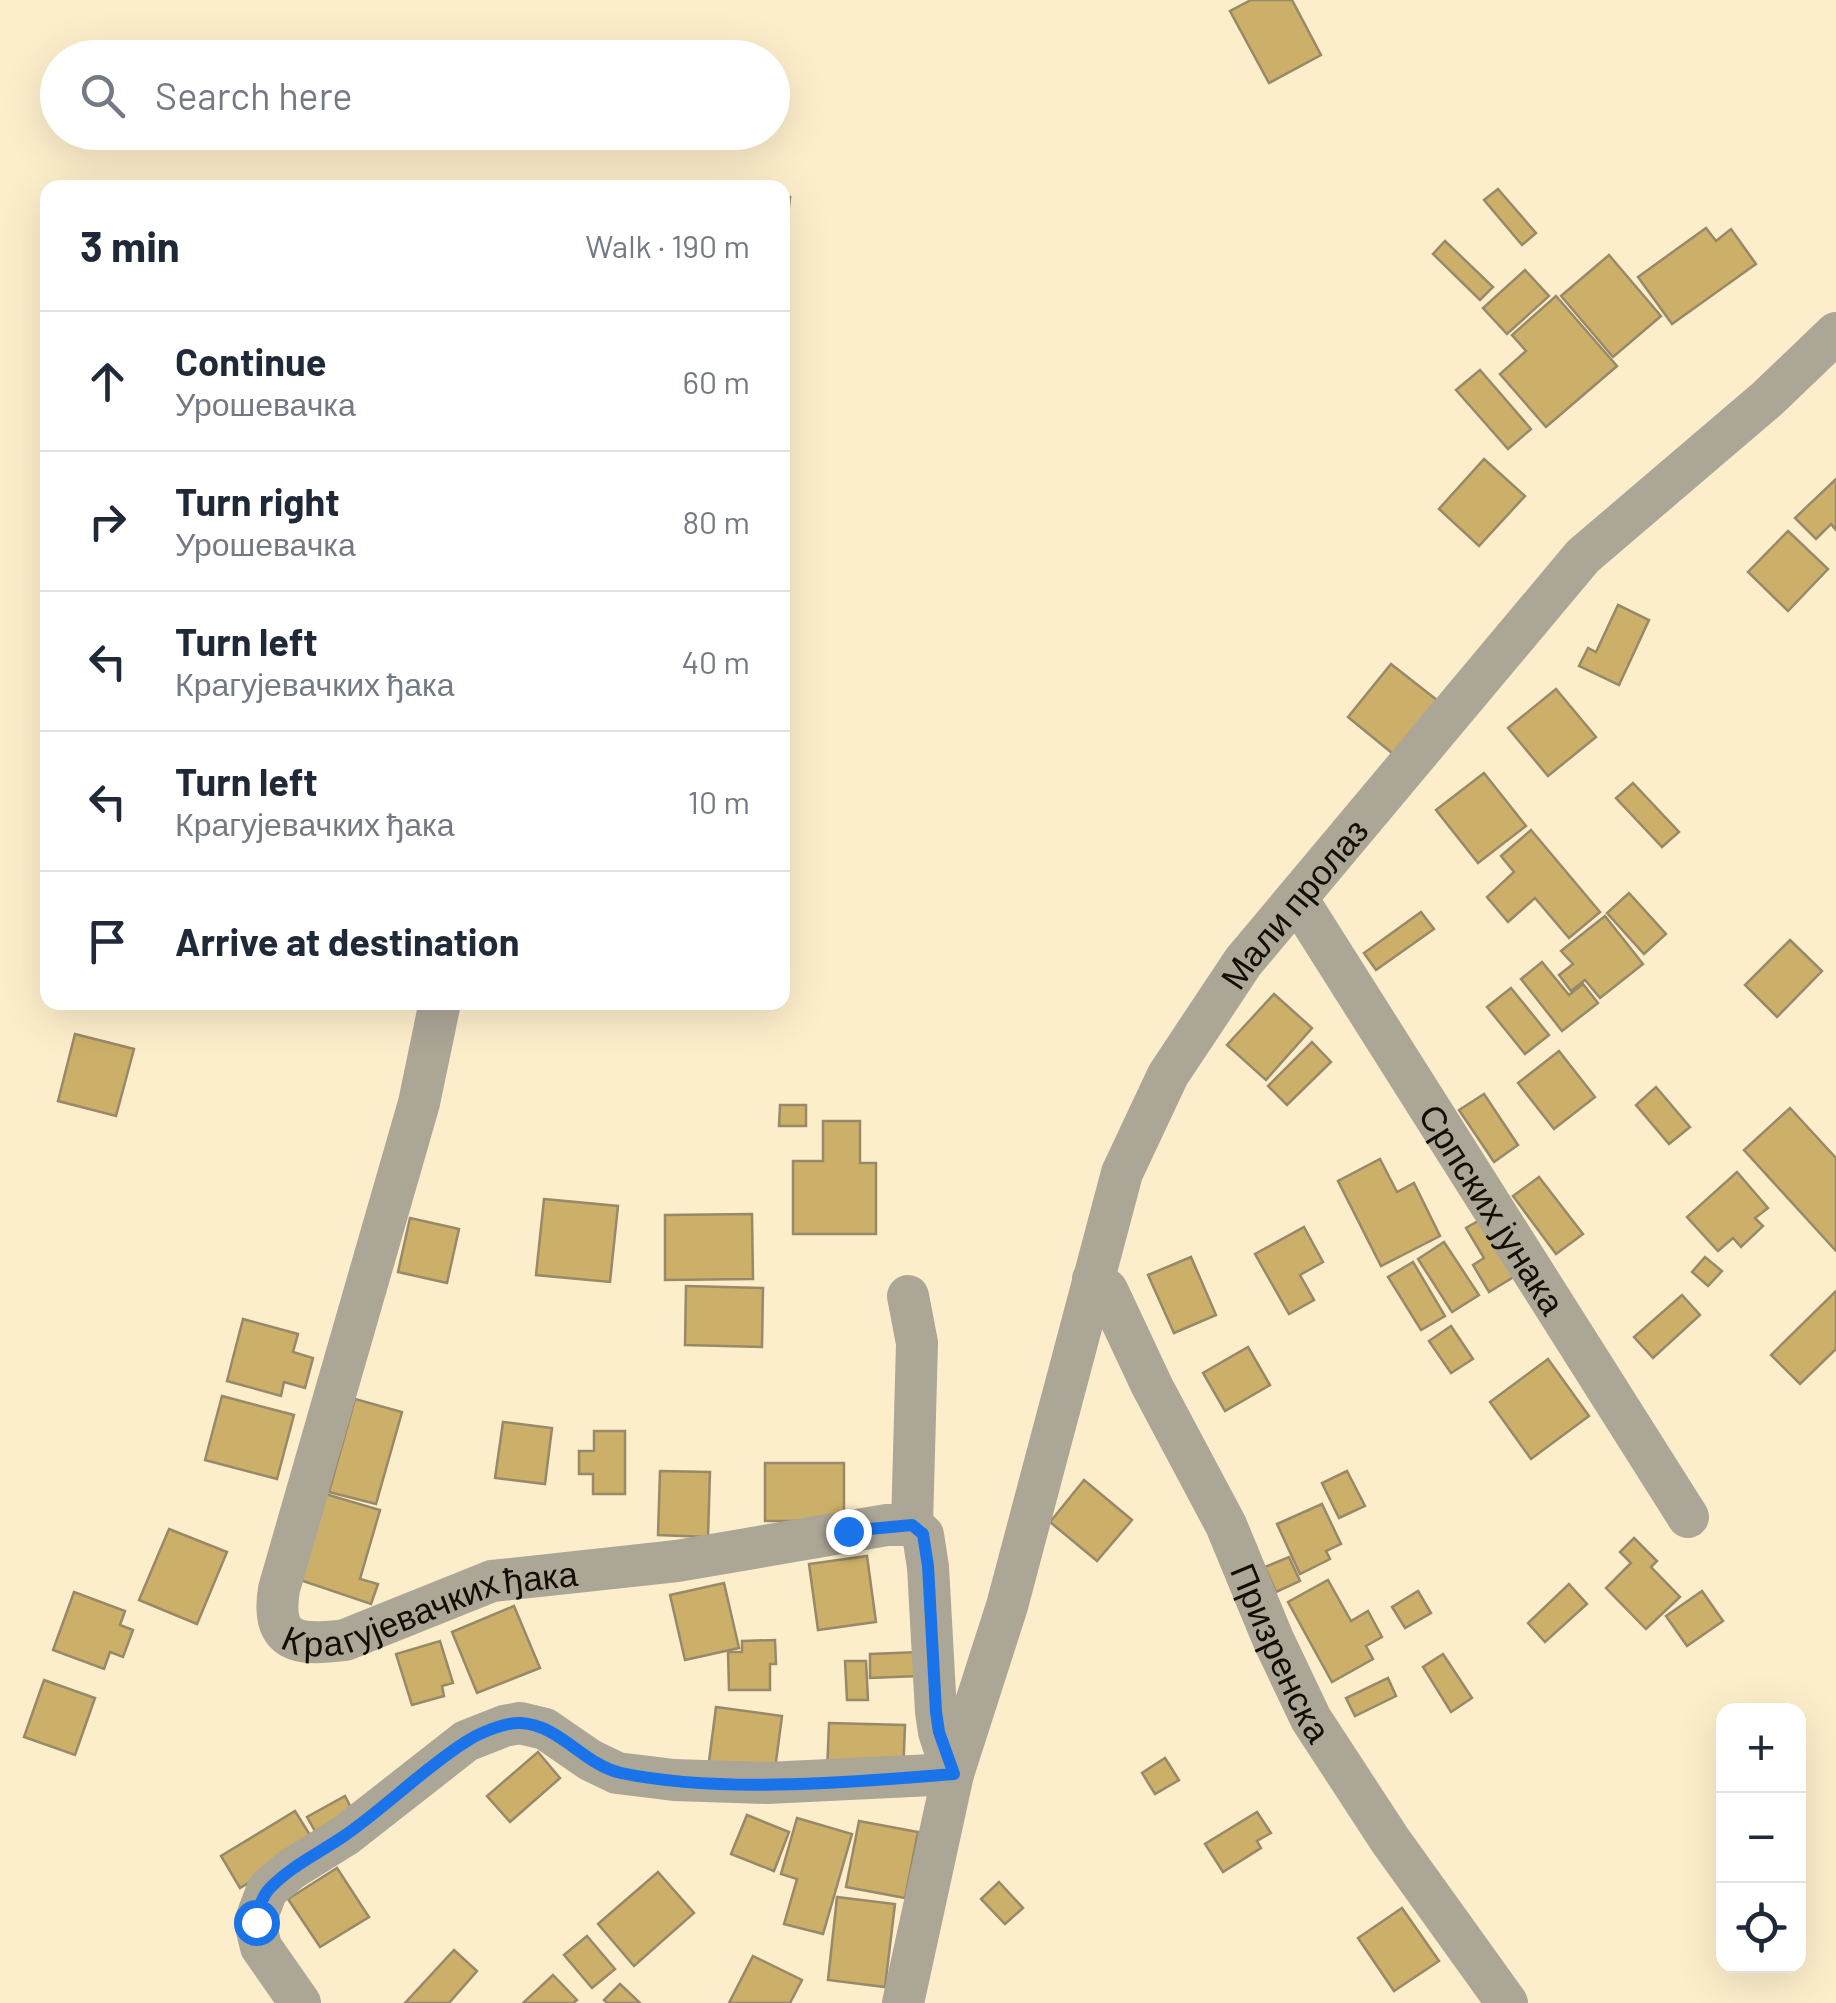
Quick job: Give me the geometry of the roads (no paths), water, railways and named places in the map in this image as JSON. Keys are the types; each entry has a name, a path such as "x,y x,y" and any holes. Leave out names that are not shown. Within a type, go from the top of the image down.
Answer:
{"street":[{"name":"Мали пролаз","path":"903,2003 954,1774 1006,1606 1122,1173 1168,1075 1243,962 1583,556 1768,400 1830,340"},
{"name":"Српских јунака","path":"1298,900 1688,1517"},
{"name":"Крагујевачких ђака","path":"438,1010 419,1102 279,1589 275,1612 282,1631 294,1640 345,1640 492,1581 677,1561 888,1525 912,1525"},
{"name":"Призренска","path":"1093,1278 1107,1290 1152,1386 1226,1525 1311,1719 1390,1840 1507,2003"},
{"path":"300,2003 261,1946 256,1922 268,1890 466,1740 504,1726 520,1723 545,1729 590,1760 617,1772 674,1780 767,1784 954,1774 938,1722 923,1534 912,1525 917,1342 908,1296"}]}
